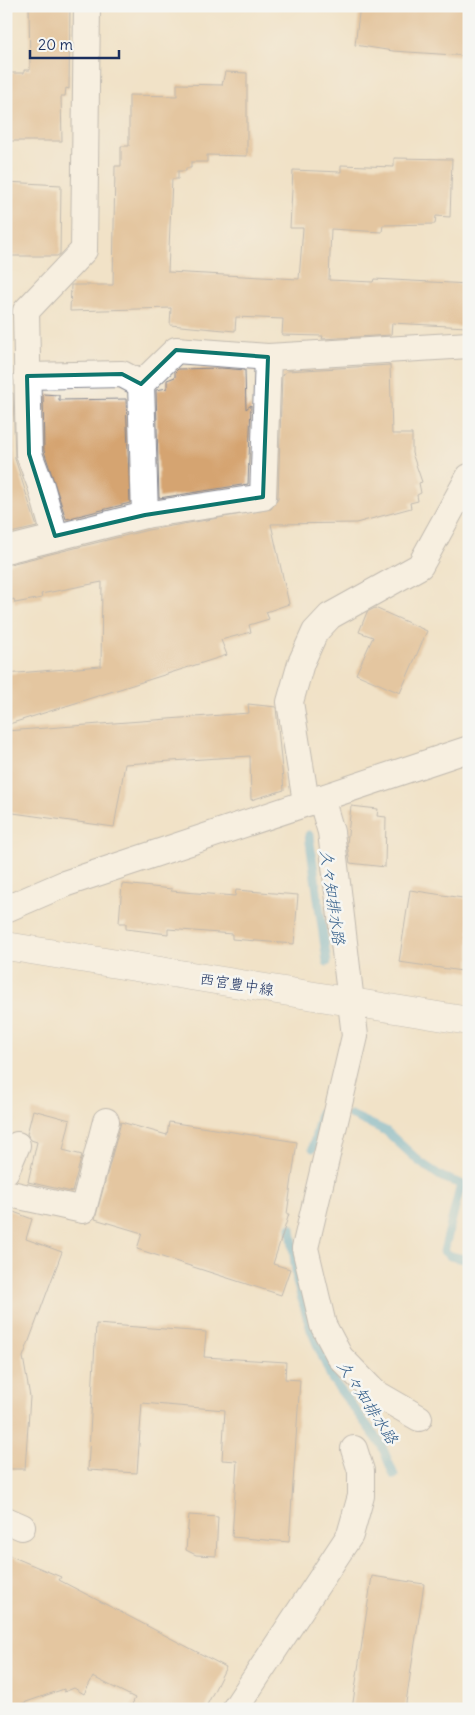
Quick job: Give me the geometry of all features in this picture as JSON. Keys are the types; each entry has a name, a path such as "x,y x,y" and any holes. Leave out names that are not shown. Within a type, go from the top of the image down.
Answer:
{"main road":[{"name":"西宮豊中線","path":"6,946 469,1021"}],"street":[{"path":"54,536 41,486 29,454 26,310 84,250 87,6"},
{"path":"145,515 140,384 176,350 268,357 467,345"},
{"path":"6,550 54,536 145,515 263,497 268,357"},
{"path":"27,376 122,374 140,384"},
{"path":"419,1418 374,1392 340,1357 323,1325 305,1248 355,1036 331,832 314,800 290,702 301,663 315,632 330,616 420,566 469,478"},
{"path":"6,910 64,884 469,749"},
{"path":"6,1193 83,1210 106,1121"},
{"path":"6,1171 18,1145"},
{"path":"235,1709 350,1535 361,1496 361,1470 354,1449"}],"highlighted area":[{"path":"176,350 268,357 263,497 145,515 55,536 29,454 27,376 122,374 141,384"}],"building":[{"path":"29,6 70,6 69,89 66,88 65,96 61,96 62,141 6,141 6,73 24,73 24,70 30,70"},
{"path":"360,6 469,6 469,56 393,51 355,45"},
{"path":"225,72 247,73 247,156 207,155 207,162 191,162 191,168 186,168 186,171 178,171 178,179 172,179 168,272 299,279 303,228 290,228 293,170 341,172 341,165 394,167 394,158 452,159 450,217 436,216 435,224 383,225 382,232 331,229 329,280 373,282 374,279 469,284 467,327 392,323 391,335 322,339 323,336 282,335 283,319 236,317 235,331 170,325 171,308 70,311 71,285 113,285 115,166 121,166 121,146 129,146 129,95 177,96 177,84 222,85"},
{"path":"6,182 61,185 60,254 57,256 6,256"},
{"path":"390,365 392,434 412,434 412,453 422,482 419,483 421,493 417,495 418,501 410,503 411,508 356,523 271,524 289,604 266,612 269,619 249,625 251,632 221,640 227,655 6,725 6,674 101,666 102,582 41,594 42,598 15,603 14,599 6,602 6,565 148,530 271,509 278,498 282,375 287,371"},
{"path":"221,368 245,370 246,409 251,405 248,484 159,498 156,390 167,388 167,380 175,377 175,372 178,369"},
{"path":"6,393 13,393 15,459 37,527 6,534"},
{"path":"43,394 59,395 59,400 126,399 130,503 66,519 44,451"},
{"path":"375,608 427,631 400,693 356,674 373,637 359,632 367,612"},
{"path":"248,704 276,707 284,790 251,800 250,756 125,764 114,827 6,812 6,731 249,713"},
{"path":"351,806 378,809 377,816 386,817 385,867 350,863 347,844"},
{"path":"122,884 172,889 171,891 235,896 236,890 298,895 294,944 232,939 232,934 168,929 168,934 126,929 126,923 119,923"},
{"path":"410,890 469,899 469,972 399,962"},
{"path":"33,1110 70,1120 63,1150 82,1155 72,1192 28,1182 37,1142 31,1140 27,1134"},
{"path":"121,1122 167,1135 169,1122 297,1142 287,1214 289,1214 273,1264 290,1269 281,1295 137,1249 142,1233 95,1219"},
{"path":"6,1209 32,1219 26,1239 62,1252 23,1357 30,1397 25,1469 6,1469"},
{"path":"96,1324 206,1332 204,1357 286,1362 285,1379 300,1380 289,1542 232,1537 237,1461 222,1460 225,1410 142,1403 137,1473 88,1470"},
{"path":"189,1515 218,1517 216,1556 196,1555 186,1550"},
{"path":"6,1554 61,1577 59,1580 226,1667 205,1709 130,1709 135,1698 93,1677 84,1694 74,1688 64,1692 64,1689 6,1709"},
{"path":"372,1576 424,1584 405,1709 352,1709"}],"waterway":[{"name":"久々知排水路","path":"309,835 327,962"},
{"name":"久々知排水路","path":"313,1148 321,1113"},
{"path":"351,1115 386,1131 421,1163 442,1177 461,1184 444,1251 450,1256 469,1260"},
{"name":"久々知排水路","path":"291,1228 297,1282 311,1330 332,1379 381,1444 394,1475"}]}
